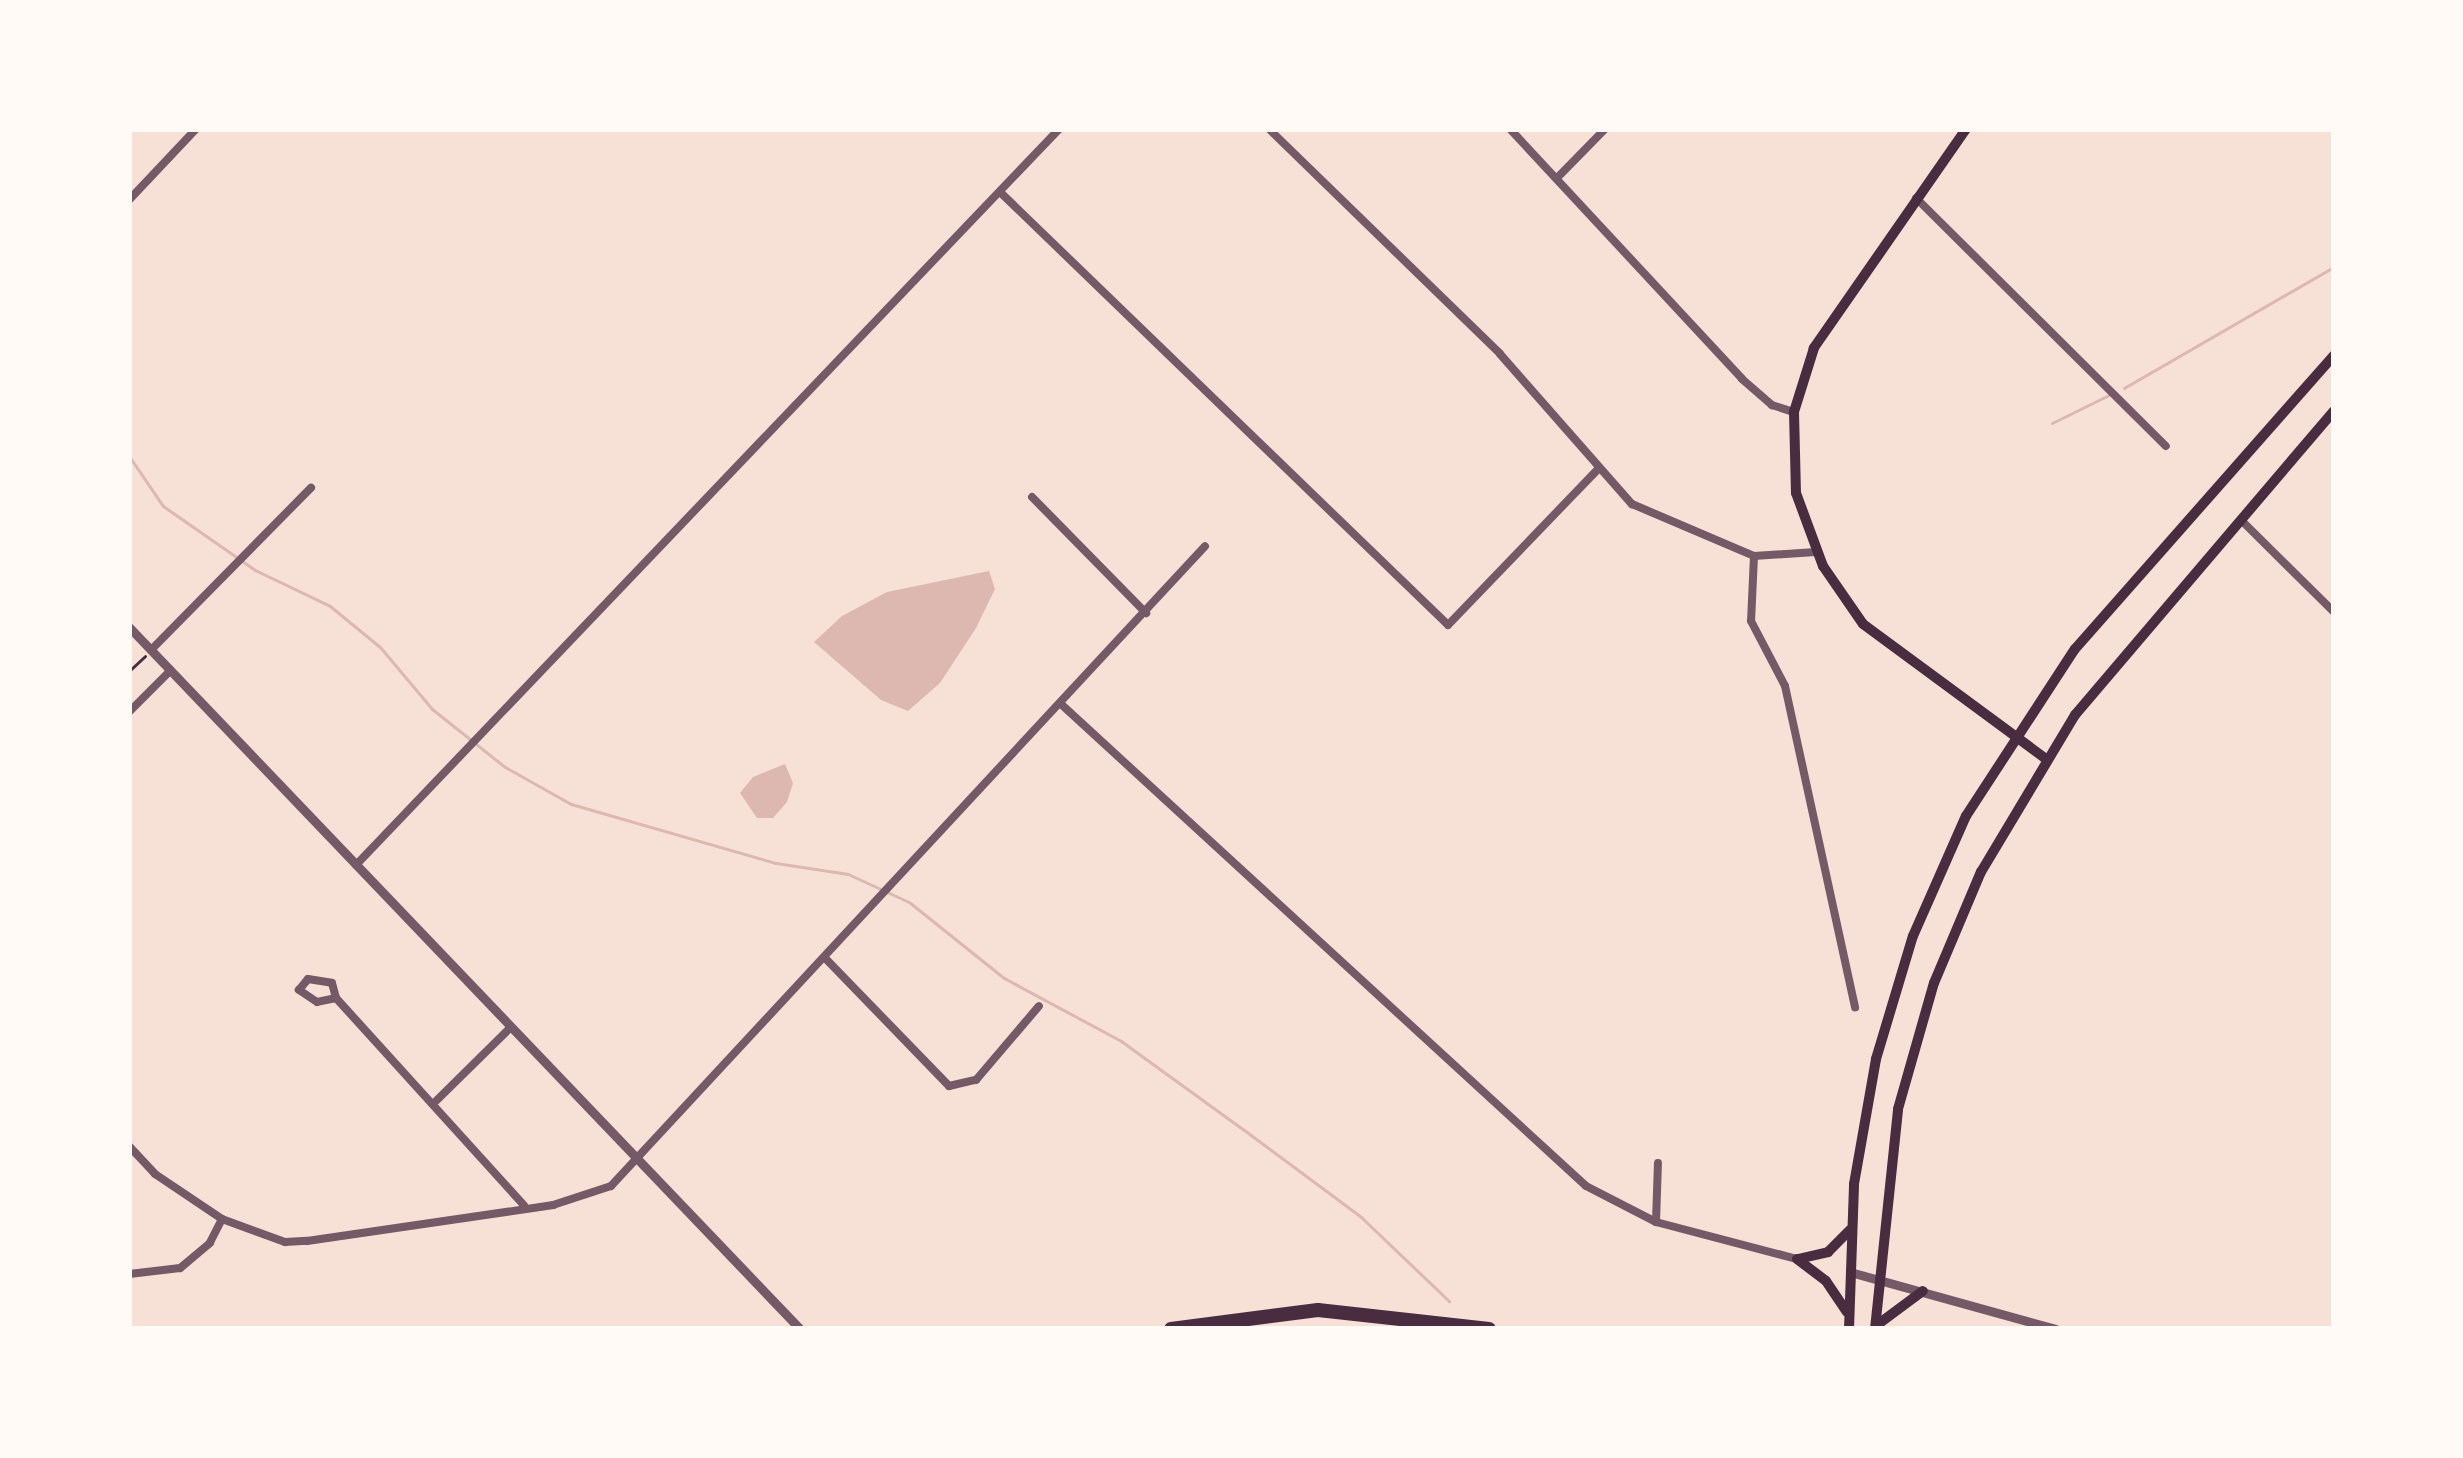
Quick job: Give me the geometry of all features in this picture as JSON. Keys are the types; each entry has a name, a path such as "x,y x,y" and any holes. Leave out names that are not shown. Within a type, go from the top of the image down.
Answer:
{"highway":[{"path":"1171,1329 1318,1310 1489,1329"}],"main road":[{"path":"1966,129 1824,328 1794,412 1796,494 1816,552 1863,624 2046,759"},
{"path":"1849,1329 1850,1230 1867,1103 1900,972 1946,856 2013,736 2108,608 2334,356"},
{"path":"1875,1328 1890,1149 1934,983 1981,872 2046,759 2239,518 2334,411"},
{"path":"1797,1259 1828,1252 1850,1230"},
{"path":"1797,1259 1826,1281 1849,1315"},
{"path":"1875,1328 1900,1301 1923,1291"}],"street":[{"path":"129,200 196,129"},
{"path":"356,865 1059,129"},
{"path":"1269,129 1500,354 1598,469 1643,510 1754,556 1816,552"},
{"path":"1510,129 1742,379 1772,405 1794,412"},
{"path":"1557,178 1605,129"},
{"path":"1000,192 1448,625 1598,469"},
{"path":"1916,198 2166,446"},
{"path":"147,654 311,488"},
{"path":"1032,497 1146,613"},
{"path":"2239,518 2334,612"},
{"path":"129,1146 154,1174 222,1219 285,1242 597,1193 638,1162 1205,546"},
{"path":"1754,556 1751,621 1785,686 1855,1007"},
{"path":"129,626 147,654 171,670 509,1029 799,1327"},
{"path":"129,712 171,670"},
{"path":"1062,705 1571,1174 1656,1222 1797,1259"},
{"path":"826,959 950,1086 976,1080 1039,1006"},
{"path":"336,998 316,1002 299,990 312,979 332,983 336,998 436,1101 524,1205"},
{"path":"436,1101 509,1029"},
{"path":"1656,1222 1658,1163"},
{"path":"129,1274 180,1268 210,1243 222,1219"},
{"path":"1850,1272 2055,1329"}],"path":[{"path":"129,671 147,654"}],"shaded area":[{"path":"989,571 995,589 976,628 940,683 908,711 881,700 814,642 842,616 887,592"},
{"path":"785,764 793,783 787,802 773,818 757,818 740,793 753,777"}],"waterway":[{"path":"2124,388 2334,267"},
{"path":"2052,423 2109,395"},
{"path":"129,456 163,506 255,570 330,606 380,647 432,709 505,767 571,804 776,863 848,874 909,902 1004,978 1121,1041 1240,1127 1361,1217 1449,1301"}]}
